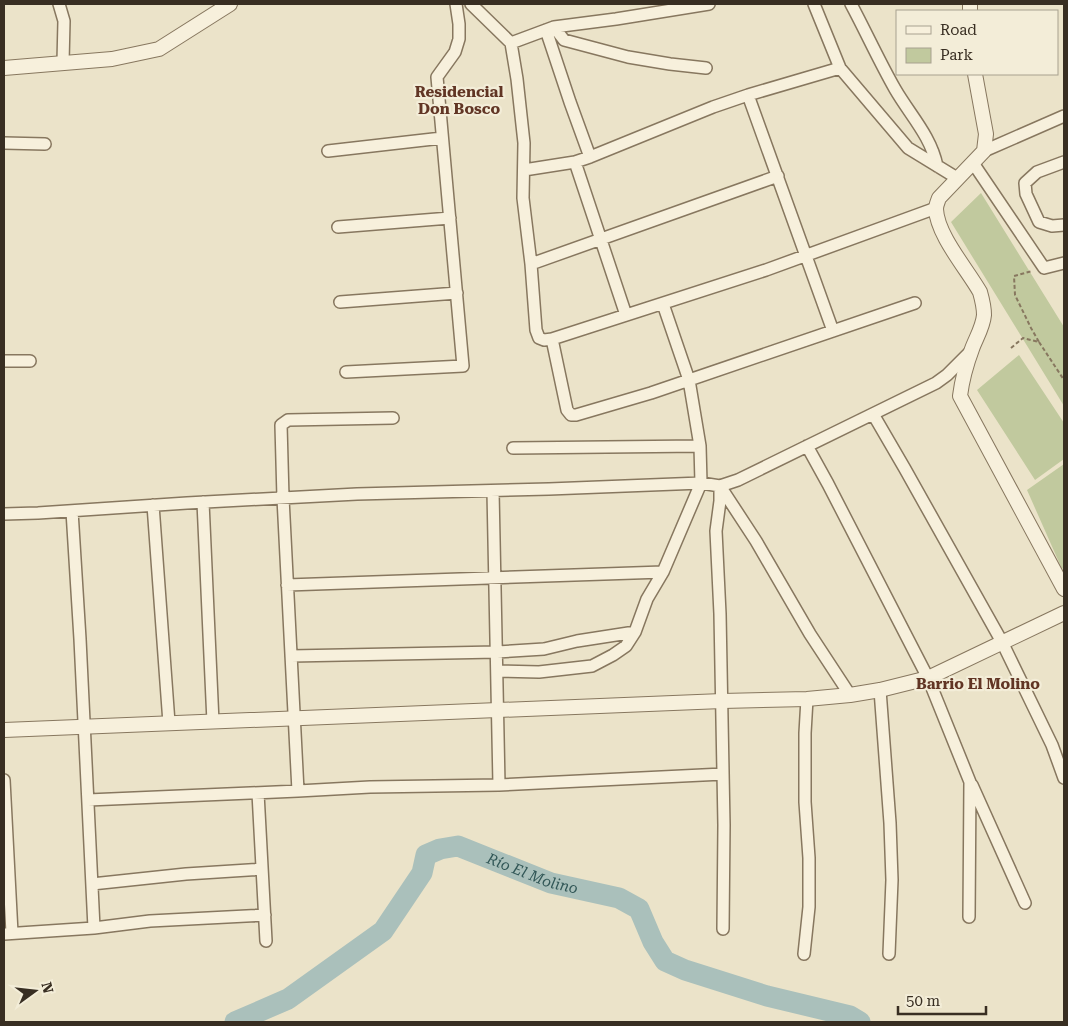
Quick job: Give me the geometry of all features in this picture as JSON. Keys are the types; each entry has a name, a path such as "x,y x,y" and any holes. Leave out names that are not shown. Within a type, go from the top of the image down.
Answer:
{"street":[{"path":"59,4 64,21 63,62"},
{"path":"4,68 112,58 159,49 230,4"},
{"path":"346,372 463,366 437,77 455,52 459,39 456,4"},
{"path":"471,4 511,43 524,142 523,198 536,330 539,338 544,340 552,339 663,304 805,256 936,208"},
{"path":"511,43 550,28 709,4"},
{"path":"814,4 840,68 908,148 957,178"},
{"path":"851,4 896,90 926,136 935,154 937,166"},
{"path":"550,28 564,40 628,57 706,68"},
{"path":"550,28 570,102 590,157"},
{"path":"524,170 575,162 713,107 840,68"},
{"path":"975,75 986,134 984,151"},
{"path":"748,95 833,331"},
{"path":"1064,116 984,151 939,198 936,208 945,238 975,283 983,302 984,315 962,379 960,396 1064,589"},
{"path":"328,152 442,138"},
{"path":"4,143 45,144"},
{"path":"575,162 626,315"},
{"path":"1064,162 1037,172 1025,183 1026,194 1039,222 1052,226 1064,226"},
{"path":"973,163 1044,268 1064,263"},
{"path":"531,264 778,176"},
{"path":"338,227 450,218"},
{"path":"340,302 457,293"},
{"path":"552,339 567,410 571,415 576,415 652,393 915,303"},
{"path":"497,671 539,672 592,666 613,655 626,646 635,632 647,599 663,572 701,483 700,446 689,380 663,304"},
{"path":"4,514 357,494 701,483 720,486 738,480 936,383 947,375 972,350"},
{"path":"4,361 30,361"},
{"path":"872,414 1002,642 1052,745 1064,778"},
{"path":"298,791 281,425 288,420 393,418"},
{"path":"513,448 700,446"},
{"path":"807,446 928,678 970,782 1025,903"},
{"path":"720,486 756,541 810,634 850,695"},
{"path":"720,486 716,532 720,614 724,825 722,930"},
{"path":"494,491 499,784"},
{"path":"203,502 213,722"},
{"path":"153,505 169,724"},
{"path":"72,511 94,928"},
{"path":"287,585 663,572"},
{"path":"4,730 850,695 880,690 928,678 1064,613"},
{"path":"291,656 497,652 544,649 577,641 635,632"},
{"path":"880,690 890,823 892,880 889,954"},
{"path":"804,954 809,907 809,858 805,802 807,698"},
{"path":"88,800 723,774"},
{"path":"4,780 8,934 94,928 150,921 265,915"},
{"path":"969,918 970,782"},
{"path":"258,793 266,941"},
{"path":"92,884 186,874 262,869"}],"path":[{"path":"1044,268 1014,276 1015,295 1039,342 1064,380"},
{"path":"1011,348 1023,338 1039,342"}],"green space":[{"path":"981,193 1064,327 1064,406 951,222"},
{"path":"1019,355 1064,423 1064,459 1035,480 977,390"},
{"path":"1064,464 1064,567 1062,569 1027,490"}],"waterway":[{"name":"Río El Molino","path":"235,1022 288,999 383,931 422,873 426,855 440,849 458,846 551,883 619,898 639,909 653,942 665,961 685,970 767,996 850,1016 860,1022"}],"district":[{"name":"Residencial Don Bosco","path":"459,100"},
{"name":"Barrio El Molino","path":"978,684"}]}
